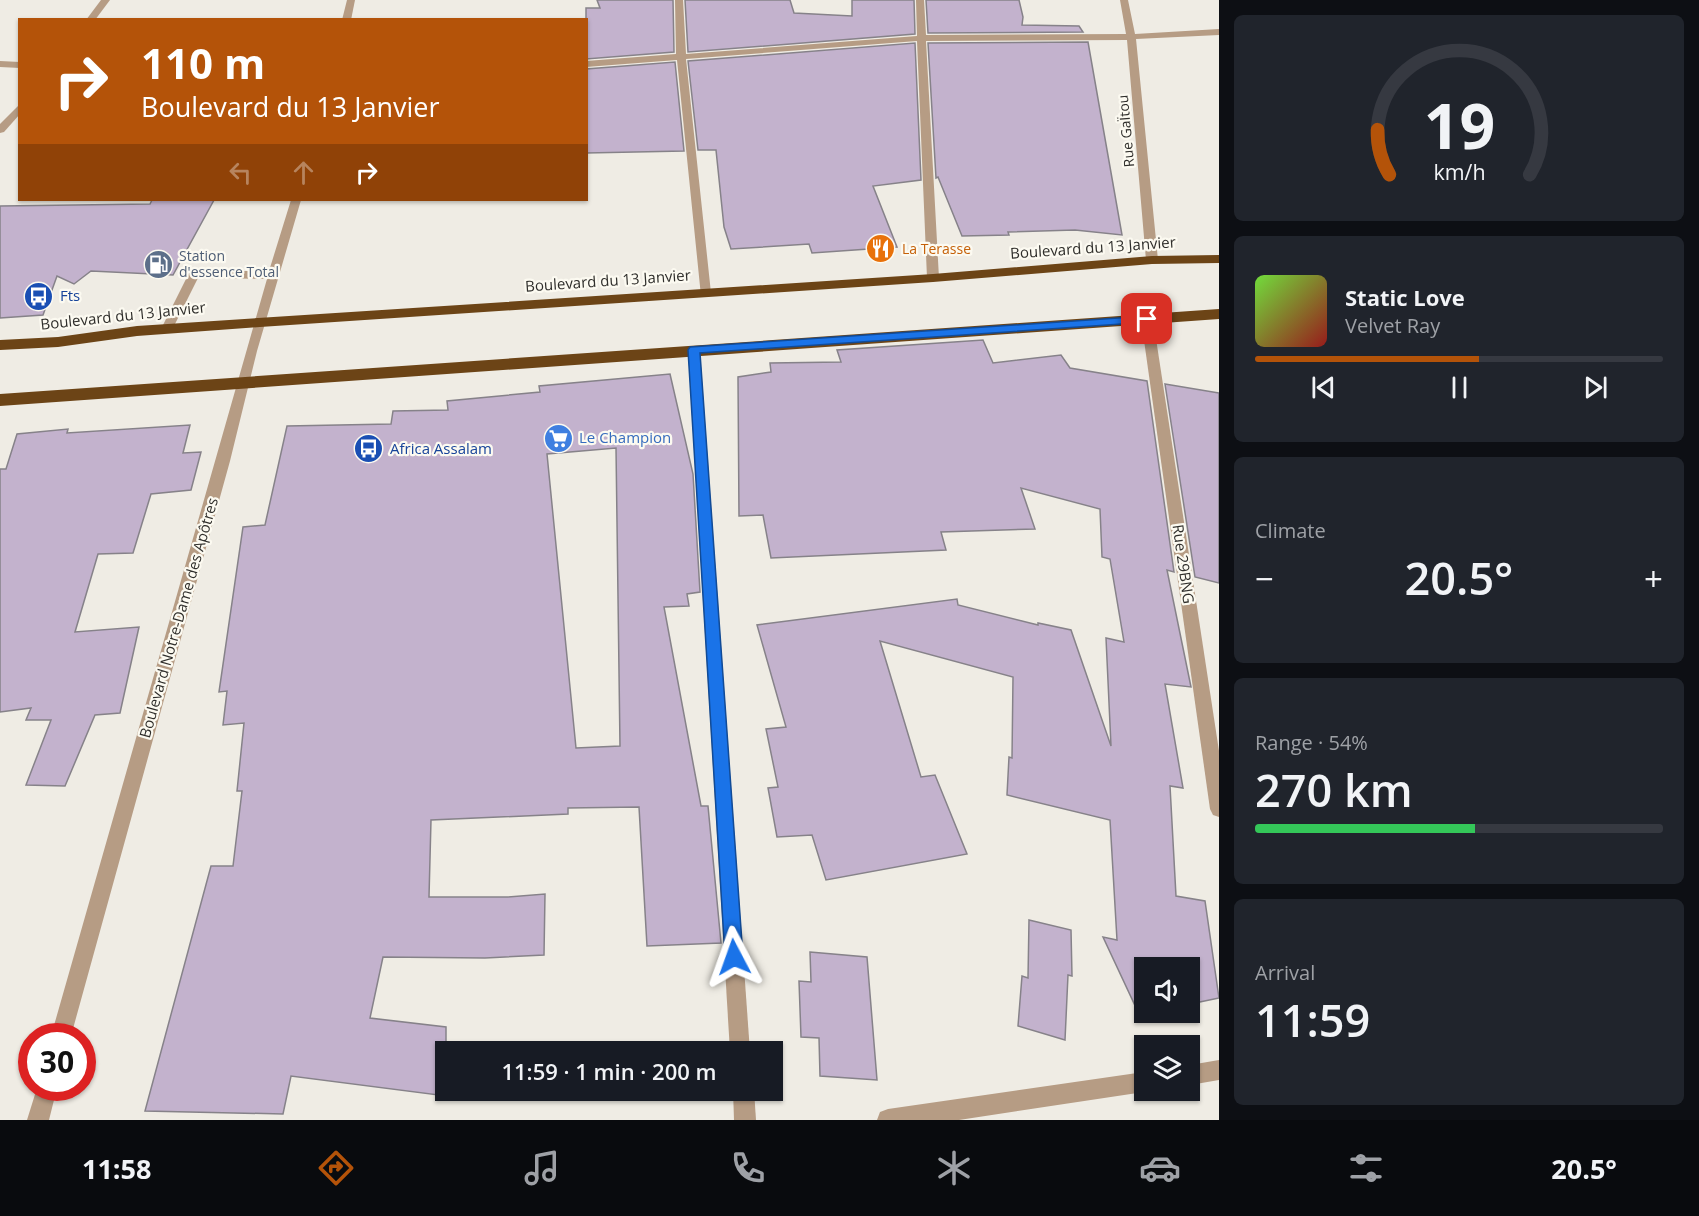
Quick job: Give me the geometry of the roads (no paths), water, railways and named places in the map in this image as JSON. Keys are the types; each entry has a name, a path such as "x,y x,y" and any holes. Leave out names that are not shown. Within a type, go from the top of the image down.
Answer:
{"highway":[{"name":"Boulevard du 13 Janvier","path":"0,345 58,342 167,329 260,322 933,278 1152,260 1219,259"},
{"path":"0,400 1219,314"}],"street":[{"path":"92,18 106,0"},
{"path":"346,18 351,0"},
{"path":"679,0 681,57 705,293"},
{"path":"920,0 933,278"},
{"name":"Rue GaÏtou","path":"1124,0 1131,37 1152,260"},
{"path":"588,64 922,38 1131,37 1219,32"},
{"path":"0,64 18,65"},
{"path":"0,130 18,109"},
{"name":"Boulevard Notre-Dame des Apôtres","path":"65,1023 296,201"},
{"path":"167,329 194,274 274,275"},
{"name":"Rue 29BNG","path":"1147,319 1219,809"},
{"path":"694,350 739,1041"},
{"path":"1200,1073 1219,1070"},
{"path":"888,1120 1134,1083"},
{"path":"38,1120 43,1101"},
{"path":"744,1101 745,1120"}],"place":[{"name":"La Terasse","path":"881,249"},
{"name":"Station d'essence Total","path":"158,264"},
{"name":"Fts","path":"39,296"},
{"name":"Le Champion","path":"558,438"},
{"name":"Africa Assalam","path":"369,449"}]}
